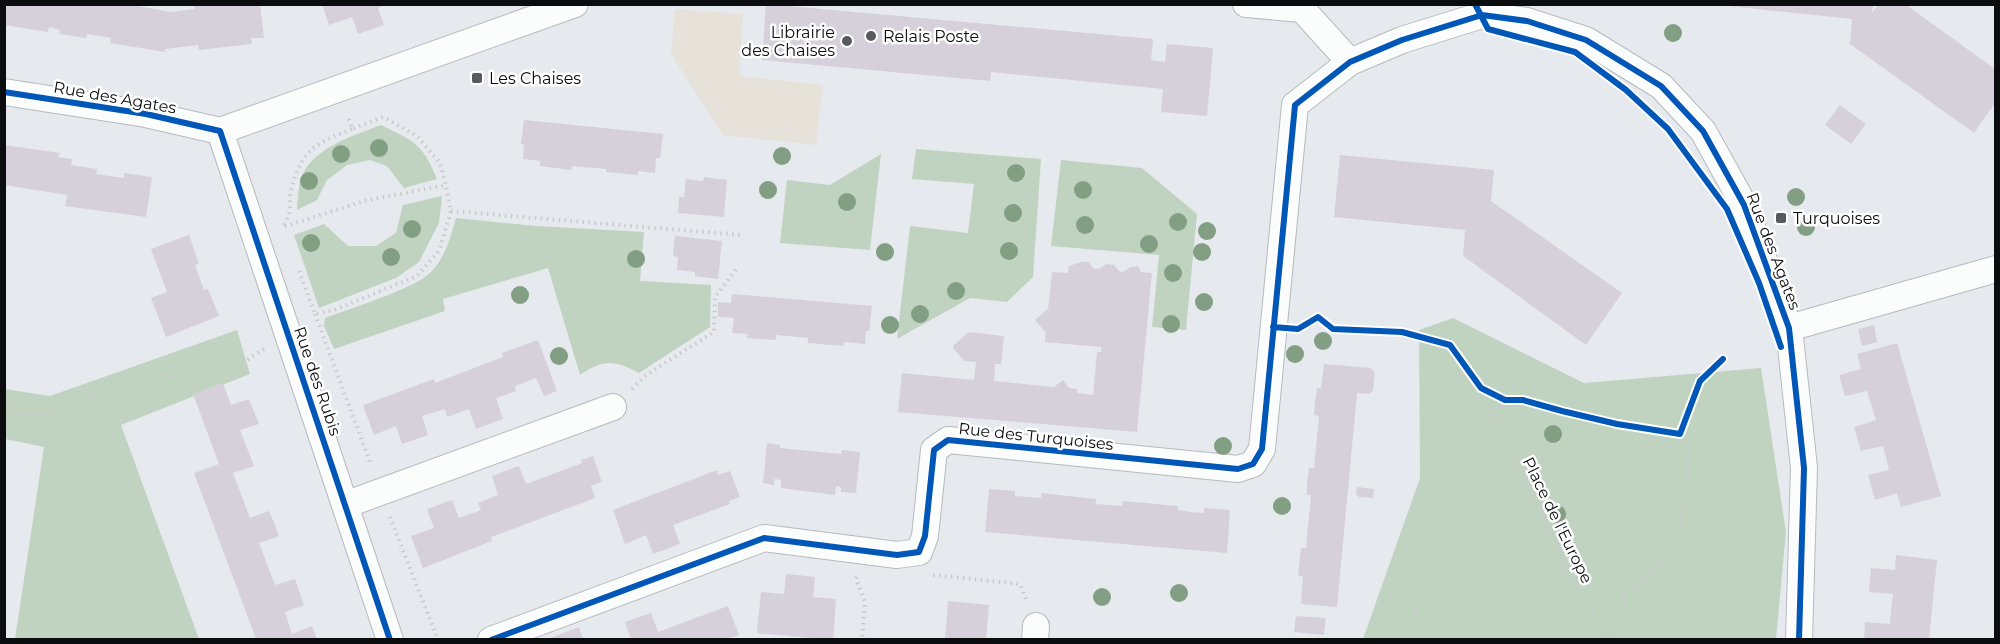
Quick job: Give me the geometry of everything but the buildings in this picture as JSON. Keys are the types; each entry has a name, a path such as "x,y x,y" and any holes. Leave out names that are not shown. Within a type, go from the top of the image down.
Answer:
{"street":[{"path":"220,131 575,4"},
{"path":"1246,4 1303,7 1350,62"},
{"name":"Rue des Agates","path":"1295,105 1350,62 1402,40 1489,10 1586,40 1661,86 1703,131 1744,205 1789,328 1804,468 1799,639"},
{"name":"Rue des Agates","path":"4,92 146,114 220,131"},
{"name":"Rue des Turquoises","path":"919,552 925,536 934,450 948,440 1238,469 1253,464 1262,449 1295,105"},
{"name":"Rue des Rubis","path":"220,131 390,639"},
{"path":"1789,328 1995,269"},
{"path":"345,505 613,407"},
{"path":"491,639 764,538 897,555 919,552"}],"path":[{"path":"339,89 352,129"},
{"path":"287,238 283,227 289,214 290,191 301,163 319,142 383,117 417,136 440,163 451,212 439,251 417,276 334,310 315,314"},
{"path":"276,229 364,201 446,184"},
{"path":"451,212 740,235"},
{"path":"613,407 646,375 714,332 715,297 738,267"},
{"path":"299,271 380,492 438,639"},
{"path":"4,414 47,414 194,367 242,363 264,349 266,345"},
{"path":"1406,639 1443,547 1472,448 1491,411 1505,400"},
{"path":"1612,639 1617,616 1626,594 1667,558 1677,537 1688,486 1688,456 1680,434"},
{"path":"862,639 865,602 856,579 867,551"},
{"path":"919,552 932,574 1020,584 1035,633"}],"shaded area":[{"path":"675,9 743,14 739,76 823,85 816,145 723,135 671,54"}],"green space":[{"path":"381,125 416,145 427,158 437,179 404,188 387,166 370,160 347,165 327,180 317,200 297,210 300,182 305,170 313,160 333,145"},
{"path":"916,149 1041,159 1033,277 1007,302 970,298 897,339 910,226 968,233 974,184 912,179"},
{"path":"881,154 870,250 780,243 787,180 830,185"},
{"path":"1061,160 1142,168 1197,214 1186,330 1152,327 1159,255 1051,246"},
{"path":"442,196 439,223 419,262 396,278 319,308 294,235 324,224 348,246 376,246 396,233 403,205"},
{"path":"456,218 536,226 644,232 640,281 711,285 710,327 639,373 610,363 596,366 580,375 548,268 443,299 445,311 334,349 324,326 325,318 411,285 431,272 447,246"},
{"path":"1453,318 1584,383 1761,368 1786,532 1776,639 1363,639 1420,478 1419,330"},
{"path":"237,330 250,374 121,425 199,639 15,639 44,447 5,439 5,389 50,396"}],"cycle path":[{"path":"1475,4 1488,29 1575,52 1626,90 1668,129 1727,209 1759,283 1781,347"},
{"path":"491,640 764,538 897,555 919,552 925,536 934,450 948,440 1238,469 1253,464 1262,449 1295,105 1350,62 1402,40 1482,15 1527,21 1586,40 1661,86 1703,131 1744,205 1789,328 1804,468 1799,640"},
{"path":"4,92 146,114 220,131 390,640"},
{"path":"1273,327 1298,329 1318,317 1333,329 1402,332 1450,345 1481,388 1505,400 1523,400 1617,424 1680,434 1700,381 1723,359"}],"place":[{"name":"Relais Poste","path":"871,36"},
{"name":"Librairie des Chaises","path":"847,41"},
{"name":"Les Chaises","path":"477,78"},
{"name":"Turquoises","path":"1781,218"}]}
